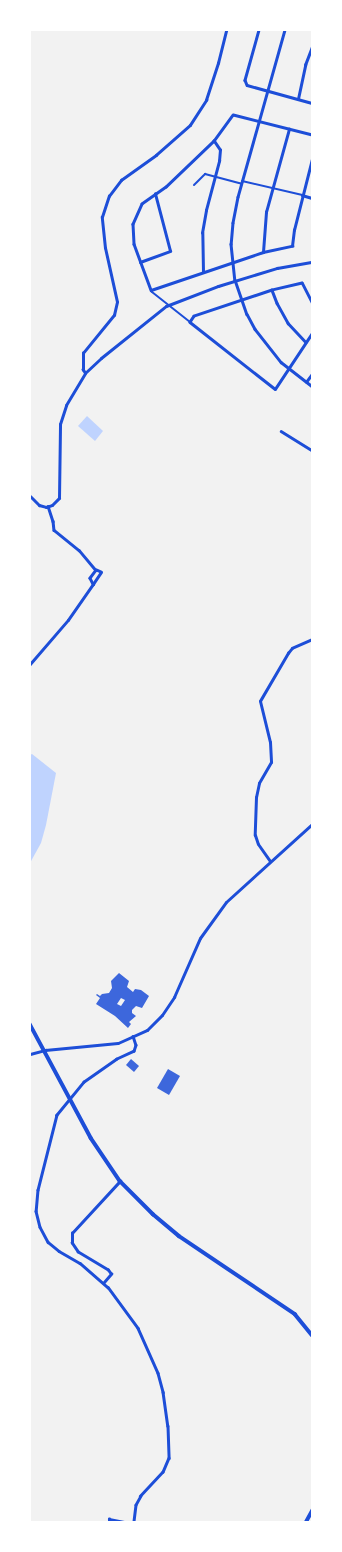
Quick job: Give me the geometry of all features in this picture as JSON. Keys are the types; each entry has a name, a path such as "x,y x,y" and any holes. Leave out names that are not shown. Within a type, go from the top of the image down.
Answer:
{"main road":[{"path":"30,1024 91,1138 120,1180 153,1214 179,1236 295,1314 312,1335"},
{"path":"306,1522 312,1511"}],"street":[{"path":"85,372 83,370 83,353 114,315 117,302 105,248 102,217 109,196 121,180 156,155 190,125 206,100 218,64 226,30"},
{"path":"259,30 245,80 246,85 312,103"},
{"path":"285,30 242,182 233,223 231,244 235,280 241,300 255,330 266,345 289,369 312,386"},
{"path":"298,99 305,65 312,47"},
{"path":"312,135 233,115 214,141 166,187 142,204 133,224 134,244 152,292 275,389 312,333"},
{"path":"263,252 266,212 289,129"},
{"path":"203,272 202,233 220,150 214,141"},
{"path":"151,290 263,252 292,246 302,195 312,159"},
{"path":"194,185 205,174 312,198"},
{"path":"140,262 170,251 155,194"},
{"path":"30,496 39,504 46,507 58,498 60,424 66,405 85,372 167,305 235,280 276,268 312,262"},
{"path":"190,322 194,316 272,290 302,283 312,303"},
{"path":"272,290 288,323 306,342"},
{"path":"306,382 312,374"},
{"path":"281,431 312,450"},
{"path":"30,664 68,620 101,572 96,570 79,550 54,530 54,521 48,506"},
{"path":"93,584 90,578 96,570"},
{"path":"270,861 258,844 255,835 256,797 259,783 271,762 270,742 260,700 292,648 312,639"},
{"path":"30,1054 45,1050 118,1042 147,1030 162,1015 174,997 200,938 226,902 312,824"},
{"path":"133,1036 136,1045 134,1051 117,1059 84,1082 57,1115 38,1190 36,1211 40,1227 48,1242 59,1252 80,1263 104,1282 138,1328 146,1343 163,1392 168,1426 169,1458 163,1472 141,1496 136,1505 134,1522"},
{"path":"104,1282 111,1274 108,1270 78,1252 72,1242 72,1233 120,1180"},
{"path":"109,1522 109,1519 124,1522"}],"water":[{"path":"87,416 103,431 95,441 78,426"},
{"path":"32,754 56,773 41,843 30,863 30,755"}],"building":[{"path":"119,973 129,981 127,987 133,992 135,989 141,990 149,996 142,1008 136,1006 132,1010 132,1013 136,1016 129,1022 131,1024 128,1028 115,1016 96,1004 100,998 96,995 97,994 100,996 102,994 109,993 112,988 111,981","holes":["121,998 125,1000 121,1006 117,1004"]},
{"path":"131,1059 139,1066 134,1072 126,1065"},
{"path":"168,1069 180,1076 169,1095 157,1088"}]}
